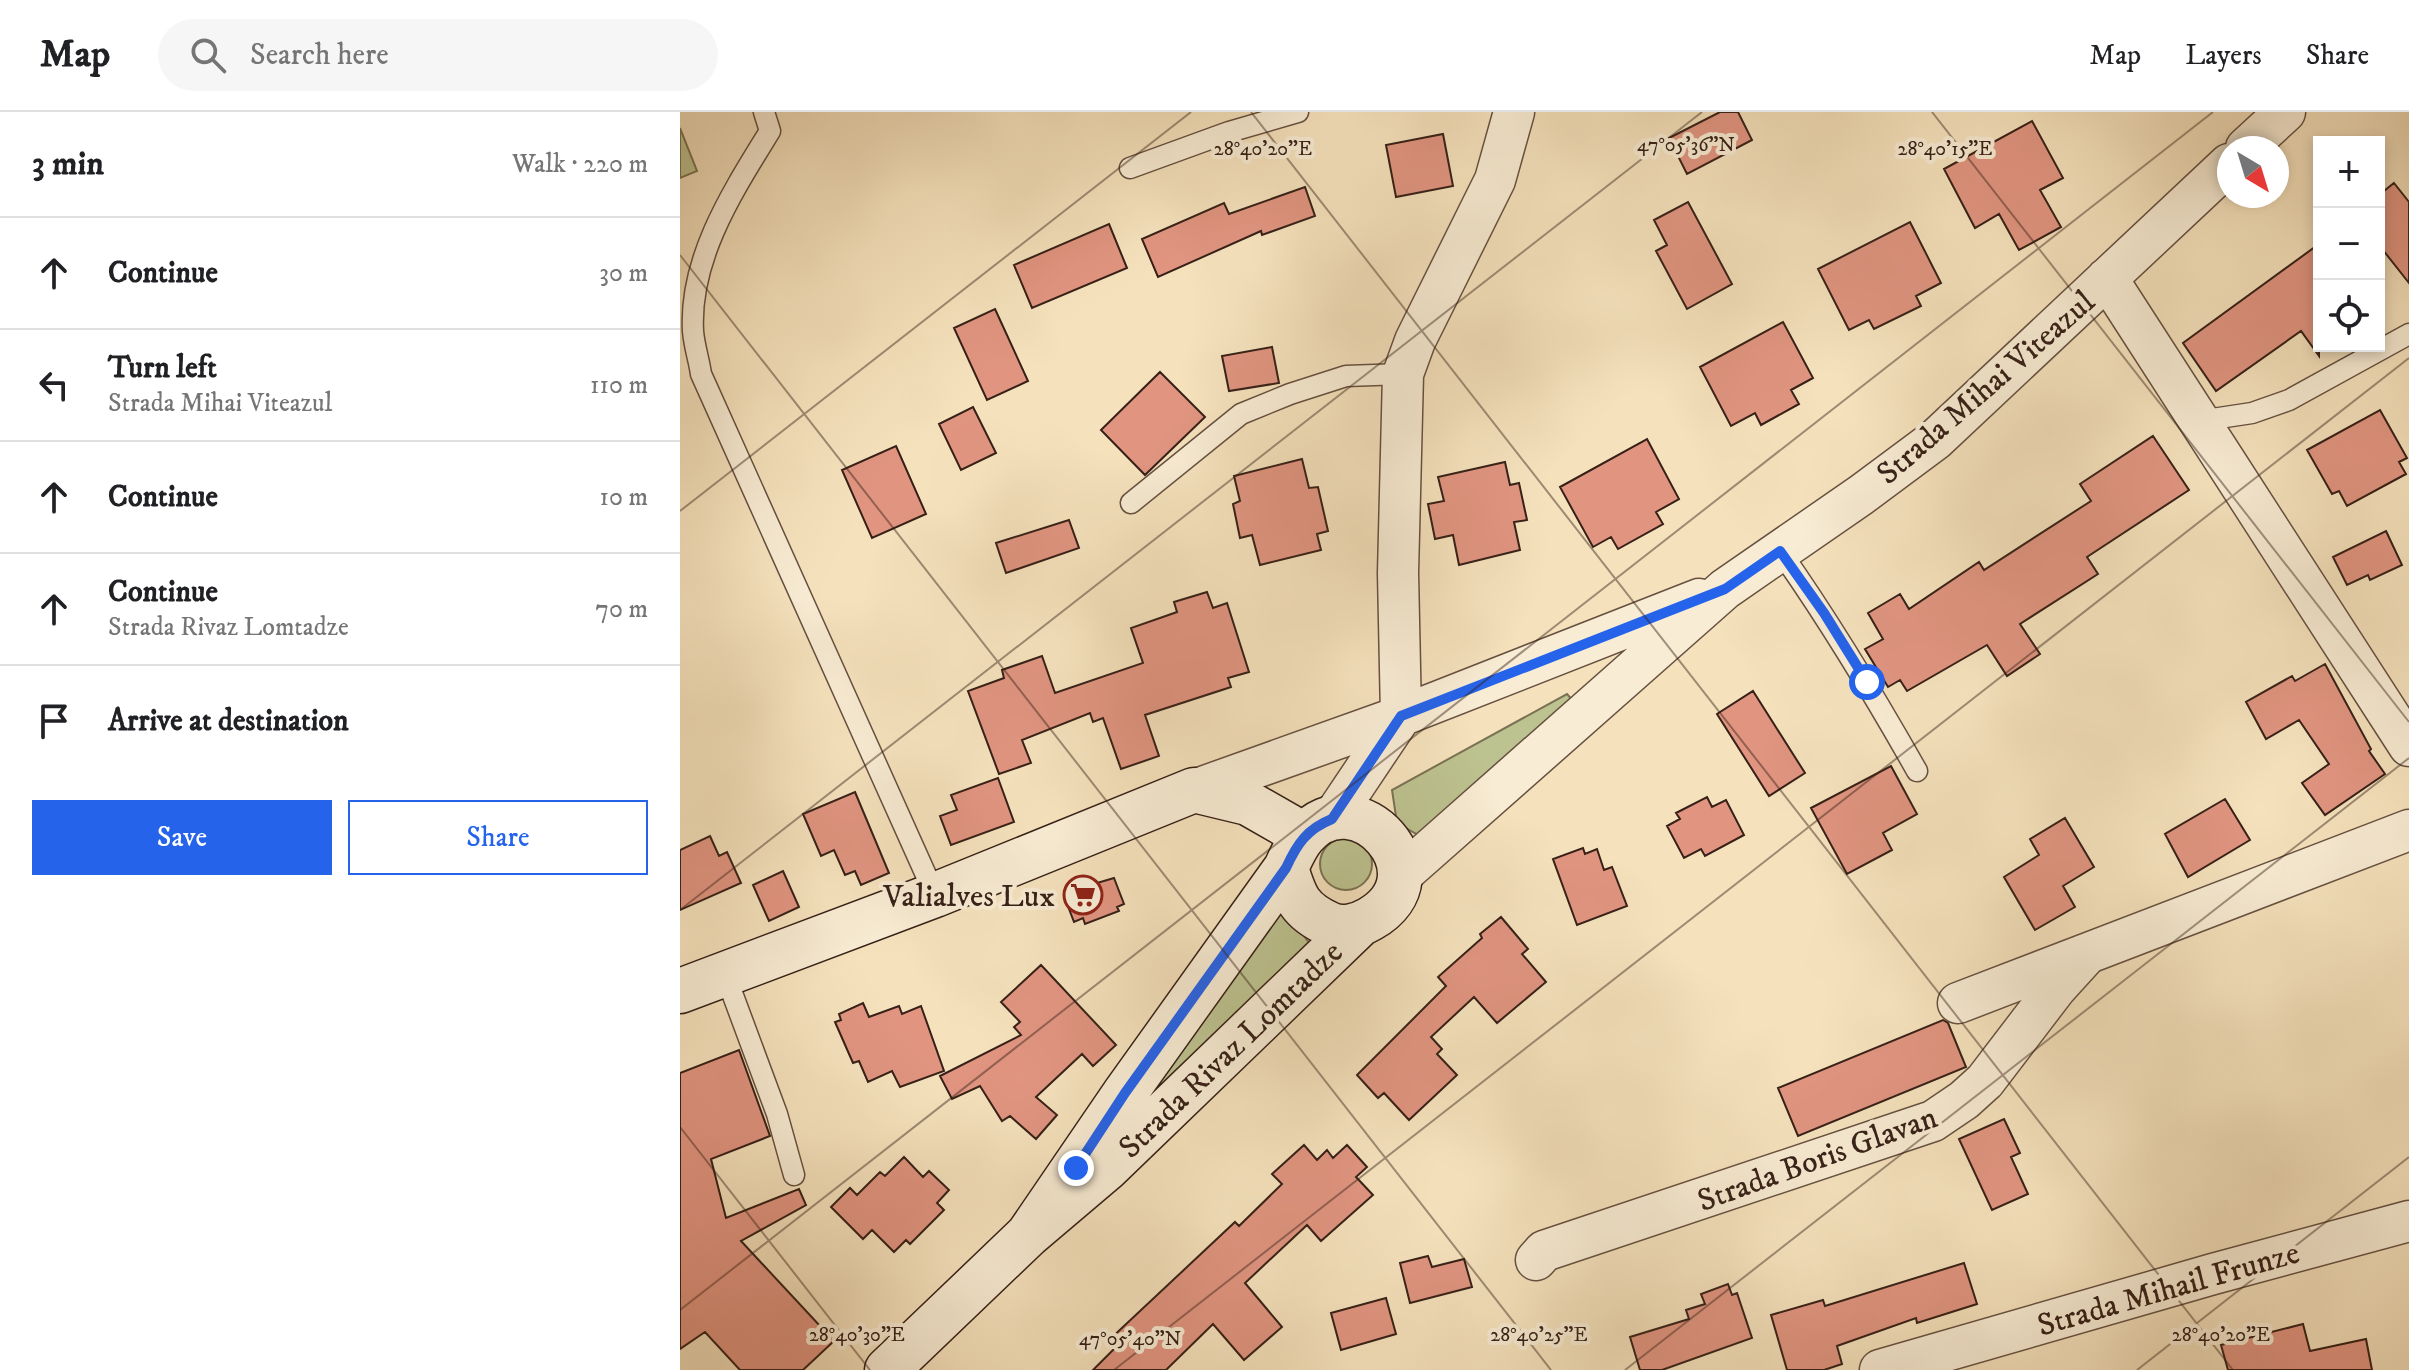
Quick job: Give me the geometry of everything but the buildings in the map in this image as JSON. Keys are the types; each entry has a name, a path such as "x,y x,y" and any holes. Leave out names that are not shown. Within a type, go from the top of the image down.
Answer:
{"street":[{"path":"1308,841 1349,818 1377,827 1390,841 1399,859 1399,877 1394,896 1383,912 1359,925 1335,926 1311,916 1293,890 1308,841 1401,716 1398,573 1403,374 1415,341 1495,180 1514,112"},
{"path":"2259,136 2285,112"},
{"name":"Strada Mihai Viteazul","path":"1399,877 1725,589 1935,440 2217,175"},
{"path":"2107,278 2409,746"},
{"name":"Strada Mihai Viteazul","path":"680,991 935,895 1194,790 1401,716 1725,589"},
{"path":"1194,790 1248,803 1308,841"},
{"name":"Strada Boris Glavan","path":"1958,1003 2409,830"},
{"name":"Strada Rivaz Lomtadze","path":"1028,1235 1125,1093 1308,841"},
{"name":"Strada Rivaz Lomtadze","path":"887,1370 1028,1235 1107,1168 1359,925"},
{"name":"Strada Boris Glavan","path":"1536,1260 1544,1251 1933,1121 1985,1081 2056,988 2086,955"},
{"name":"Strada Mihail Frunze","path":"1880,1370 2409,1221"}],"lane":[{"path":"764,112 770,131 739,181 712,236 697,286 693,331 701,374 935,895"},
{"path":"1130,168 1229,132 1298,112"},
{"path":"2199,421 2252,413 2289,400 2409,334"},
{"path":"1131,503 1241,414 1346,376 1403,374"},
{"path":"1780,551 1867,682 1917,771"},
{"path":"725,974 777,1114 794,1175"}],"green space":[{"path":"680,128 697,171 680,178"},
{"path":"1567,694 1573,701 1420,836 1397,823 1392,790"},
{"path":"1346,838 1365,845 1372,864 1365,883 1346,890 1327,883 1320,864 1327,845"},
{"path":"1282,907 1310,944 1130,1121"}],"place":[{"name":"Valialves Lux","path":"1083,895"}],"route":[{"path":"1076,1168 1125,1093 1286,868 1304,835 1332,819 1401,716 1725,589 1780,551 1867,682"}]}
